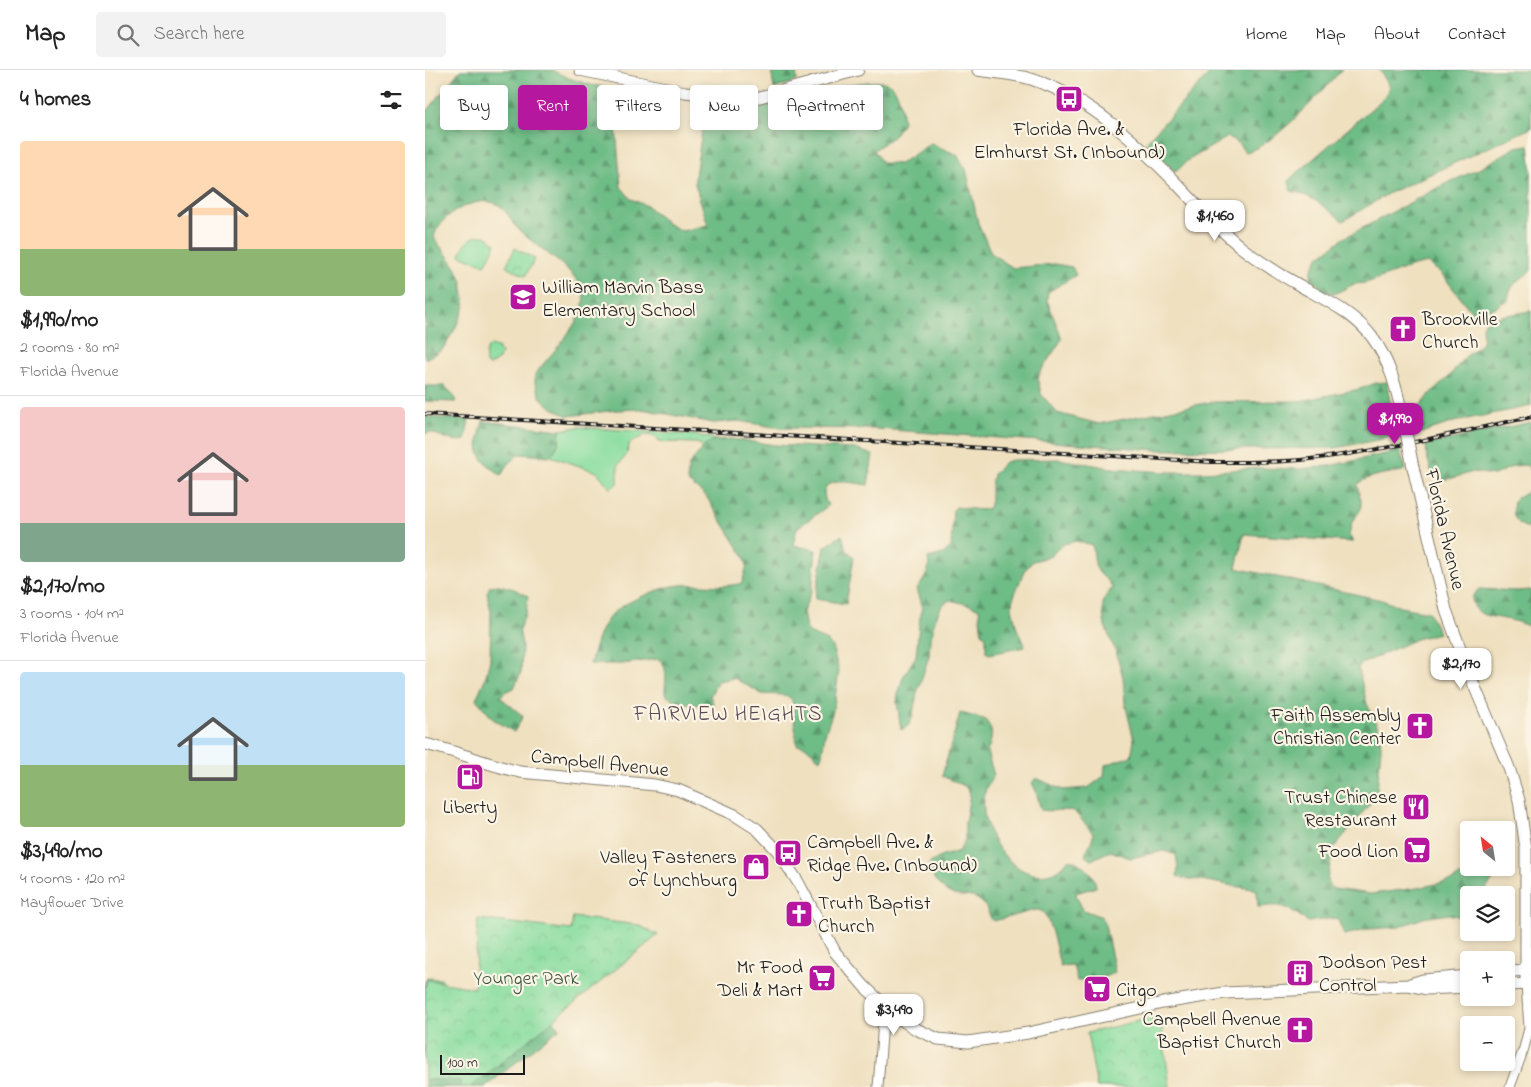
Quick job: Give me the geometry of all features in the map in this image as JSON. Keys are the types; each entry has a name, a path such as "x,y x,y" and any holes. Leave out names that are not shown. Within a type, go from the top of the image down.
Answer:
{"main road":[{"path":"581,70 685,92 734,98 760,97 858,70"},
{"name":"Florida Avenue","path":"979,70 1033,80 1056,89 1099,115 1131,137 1213,222 1241,247 1259,260 1348,313 1372,336 1384,356 1394,380 1446,610 1471,678 1509,768 1519,800 1525,849 1529,984"},
{"name":"Campbell Avenue","path":"425,744 449,749 502,768 520,772 655,785 678,790 735,815 757,829 777,850 799,882 835,952 864,986 890,1011 916,1029 947,1041 968,1042 1028,1033 1163,1003 1224,993 1408,985 1426,988 1460,986"},
{"path":"1515,971 1528,970"},
{"name":"Campbell Avenue","path":"1408,985 1423,980 1460,977"},
{"path":"1515,985 1529,984"}],"street":[{"name":"Florida Avenue","path":"1510,1087 1529,1028 1529,984"},
{"path":"878,1087 883,1022 890,1011"}],"green space":[{"path":"460,70 552,70 566,77 597,86 597,130 616,130 621,187 631,199 647,206 667,223 682,231 708,225 695,184 702,130 758,130 758,106 768,104 768,130 883,130 883,85 847,85 865,82 889,84 898,96 903,122 894,136 874,150 882,163 900,164 931,143 957,155 966,169 978,223 991,253 1013,268 1055,264 1072,267 1076,275 1048,292 1047,300 1062,339 1040,372 1038,380 1041,394 1057,413 1099,424 1211,402 1299,401 1387,382 1396,431 1383,439 1335,448 1159,450 878,429 780,428 738,421 713,423 642,409 568,416 552,408 541,398 535,383 535,374 576,322 583,305 583,291 576,279 561,264 519,230 504,209 497,204 479,202 459,209 442,222 437,230 434,238 455,266 462,281 465,306 455,329 442,350 425,359 425,114 440,95 440,130 508,130 508,85 448,85"},
{"path":"771,70 796,70 797,81 786,85 773,85"},
{"path":"1213,70 1342,70 1283,129 1257,148 1245,152 1238,143 1228,137 1187,161 1174,171 1146,142"},
{"path":"1380,70 1531,70 1531,128 1389,193 1343,221 1312,199 1291,191 1289,180 1385,97 1389,86"},
{"path":"1529,145 1531,166 1531,270 1513,286 1508,301 1501,303 1497,307 1473,314 1441,273 1427,263 1366,283 1354,284 1334,294 1324,291 1311,278 1312,269 1318,258 1342,239 1445,184 1479,169 1516,147"},
{"path":"477,236 486,236 496,244 485,265 460,255 468,241"},
{"path":"515,248 535,259 525,276 506,266"},
{"path":"1531,311 1531,406 1457,421 1421,433 1416,410 1449,377 1463,359 1481,344 1483,338 1482,326 1485,322 1501,316"},
{"path":"491,345 498,347 501,354 499,359 489,366 486,364 486,354 487,349"},
{"path":"425,386 444,386 453,394 456,402 425,401"},
{"path":"425,417 469,420 465,440 452,440 430,432 425,434"},
{"path":"483,421 560,430 559,443 551,456 519,454 510,462 501,475 486,463 479,453 478,447"},
{"path":"1531,422 1531,472 1527,465 1514,466 1494,475 1473,472 1441,480 1432,473 1427,457 1426,445"},
{"path":"578,427 695,435 714,440 704,446 696,443 661,442 654,436 645,435 630,443 626,456 618,465 618,482 611,489 597,472 551,456 559,443 560,430"},
{"path":"732,439 775,445 855,449 873,455 868,485 835,482 829,485 825,489 824,496 828,506 797,528 793,545 816,550 812,590 803,612 806,628 811,634 827,641 832,647 839,671 833,711 825,734 821,760 805,746 797,745 792,699 785,695 762,694 734,678 718,681 710,696 714,706 688,704 675,701 665,694 666,679 664,665 658,659 622,664 590,664 598,638 608,619 614,612 634,600 668,587 689,585 727,586 742,583 747,566 745,558 706,496 687,481 689,465 704,446 714,440"},
{"path":"1399,449 1406,469 1371,477 1357,485 1361,509 1352,522 1349,535 1353,542 1244,534 1236,568 1382,600 1400,607 1429,612 1439,633 1416,639 1361,664 1358,668 1367,704 1380,732 1381,748 1377,790 1372,801 1333,849 1327,880 1330,887 1334,889 1371,894 1417,888 1451,881 1460,876 1496,876 1488,886 1460,886 1460,919 1449,914 1423,918 1399,927 1369,929 1344,935 1338,920 1334,918 1308,922 1285,907 1258,907 1257,891 1254,889 1177,876 1176,855 1164,851 1130,858 1110,851 1091,860 1085,856 1093,833 1074,811 1041,810 1032,783 1036,778 1063,790 1088,788 1104,776 1105,765 1131,756 1134,740 1125,703 1123,677 1116,652 1105,626 1103,614 1103,601 1112,588 1096,568 1092,545 1076,541 1064,544 1051,556 1033,561 1024,571 1013,599 1012,608 1017,629 1025,647 989,654 986,652 986,636 982,634 979,609 950,600 942,605 933,624 929,656 917,693 912,719 908,726 901,730 897,702 898,694 903,677 916,656 922,605 917,589 928,571 928,558 943,554 951,547 953,510 956,507 981,510 989,508 993,474 1005,462 1013,460 1058,459 1112,468 1163,472 1204,472 1257,468 1300,469 1329,466 1394,452"},
{"path":"1531,490 1531,530 1515,519 1513,511 1514,500"},
{"path":"842,535 846,549 854,557 846,604 815,599 825,547"},
{"path":"499,585 514,589 528,596 526,613 519,629 522,645 521,672 514,688 505,692 500,697 523,716 514,732 493,719 476,699 485,679 490,660 491,612 487,593 490,586"},
{"path":"1480,589 1531,590 1531,627 1479,612 1473,604 1472,598"},
{"path":"960,713 984,719 990,727 991,739 987,752 994,775 986,788 984,809 986,823 998,848 1017,867 1029,873 1041,875 1054,872 1069,859 1087,869 1093,877 1096,887 1076,893 1076,895 1083,910 1102,917 1115,972 1107,976 1077,981 1073,965 1060,966 1051,930 1043,912 1035,910 994,921 985,906 976,898 952,894 943,889 934,877 929,864 940,857 959,851 965,840 965,823 970,794 965,786 942,776"},
{"name":"Younger Park","path":"573,917 638,925 658,935 471,1087 460,1087 460,1081 425,1079 425,989 427,980 474,988 478,919 571,930"},
{"path":"427,978 441,979 453,991 550,1017 560,1028 485,1087 425,1087 425,982"},
{"path":"1160,1016 1170,1087 1097,1087 1087,1033"}],"waterway":[{"path":"454,1071 470,1062"}],"railway":[{"path":"425,414 1212,462 1286,461 1338,456 1531,417"}],"place":[{"name":"Florida Ave. & Elmhurst St. (Inbound)","path":"1069,99"},
{"name":"William Marvin Bass Elementary School","path":"523,297"},
{"name":"Brookville Church","path":"1403,329"},
{"name":"Faith Assembly Christian Center","path":"1420,726"},
{"name":"Liberty","path":"470,777"},
{"name":"Trust Chinese Restaurant","path":"1416,807"},
{"name":"Food Lion","path":"1417,850"},
{"name":"Campbell Ave. & Ridge Ave. (Inbound)","path":"788,853"},
{"name":"Valley Fasteners of Lynchburg","path":"756,867"},
{"name":"Truth Baptist Church","path":"799,914"},
{"name":"Dodson Pest Control","path":"1300,973"},
{"name":"Mr Food Deli & Mart","path":"822,978"},
{"name":"Citgo","path":"1097,989"},
{"name":"Campbell Avenue Baptist Church","path":"1300,1030"}],"district":[{"name":"FAIRVIEW HEIGHTS","path":"728,713"}]}
